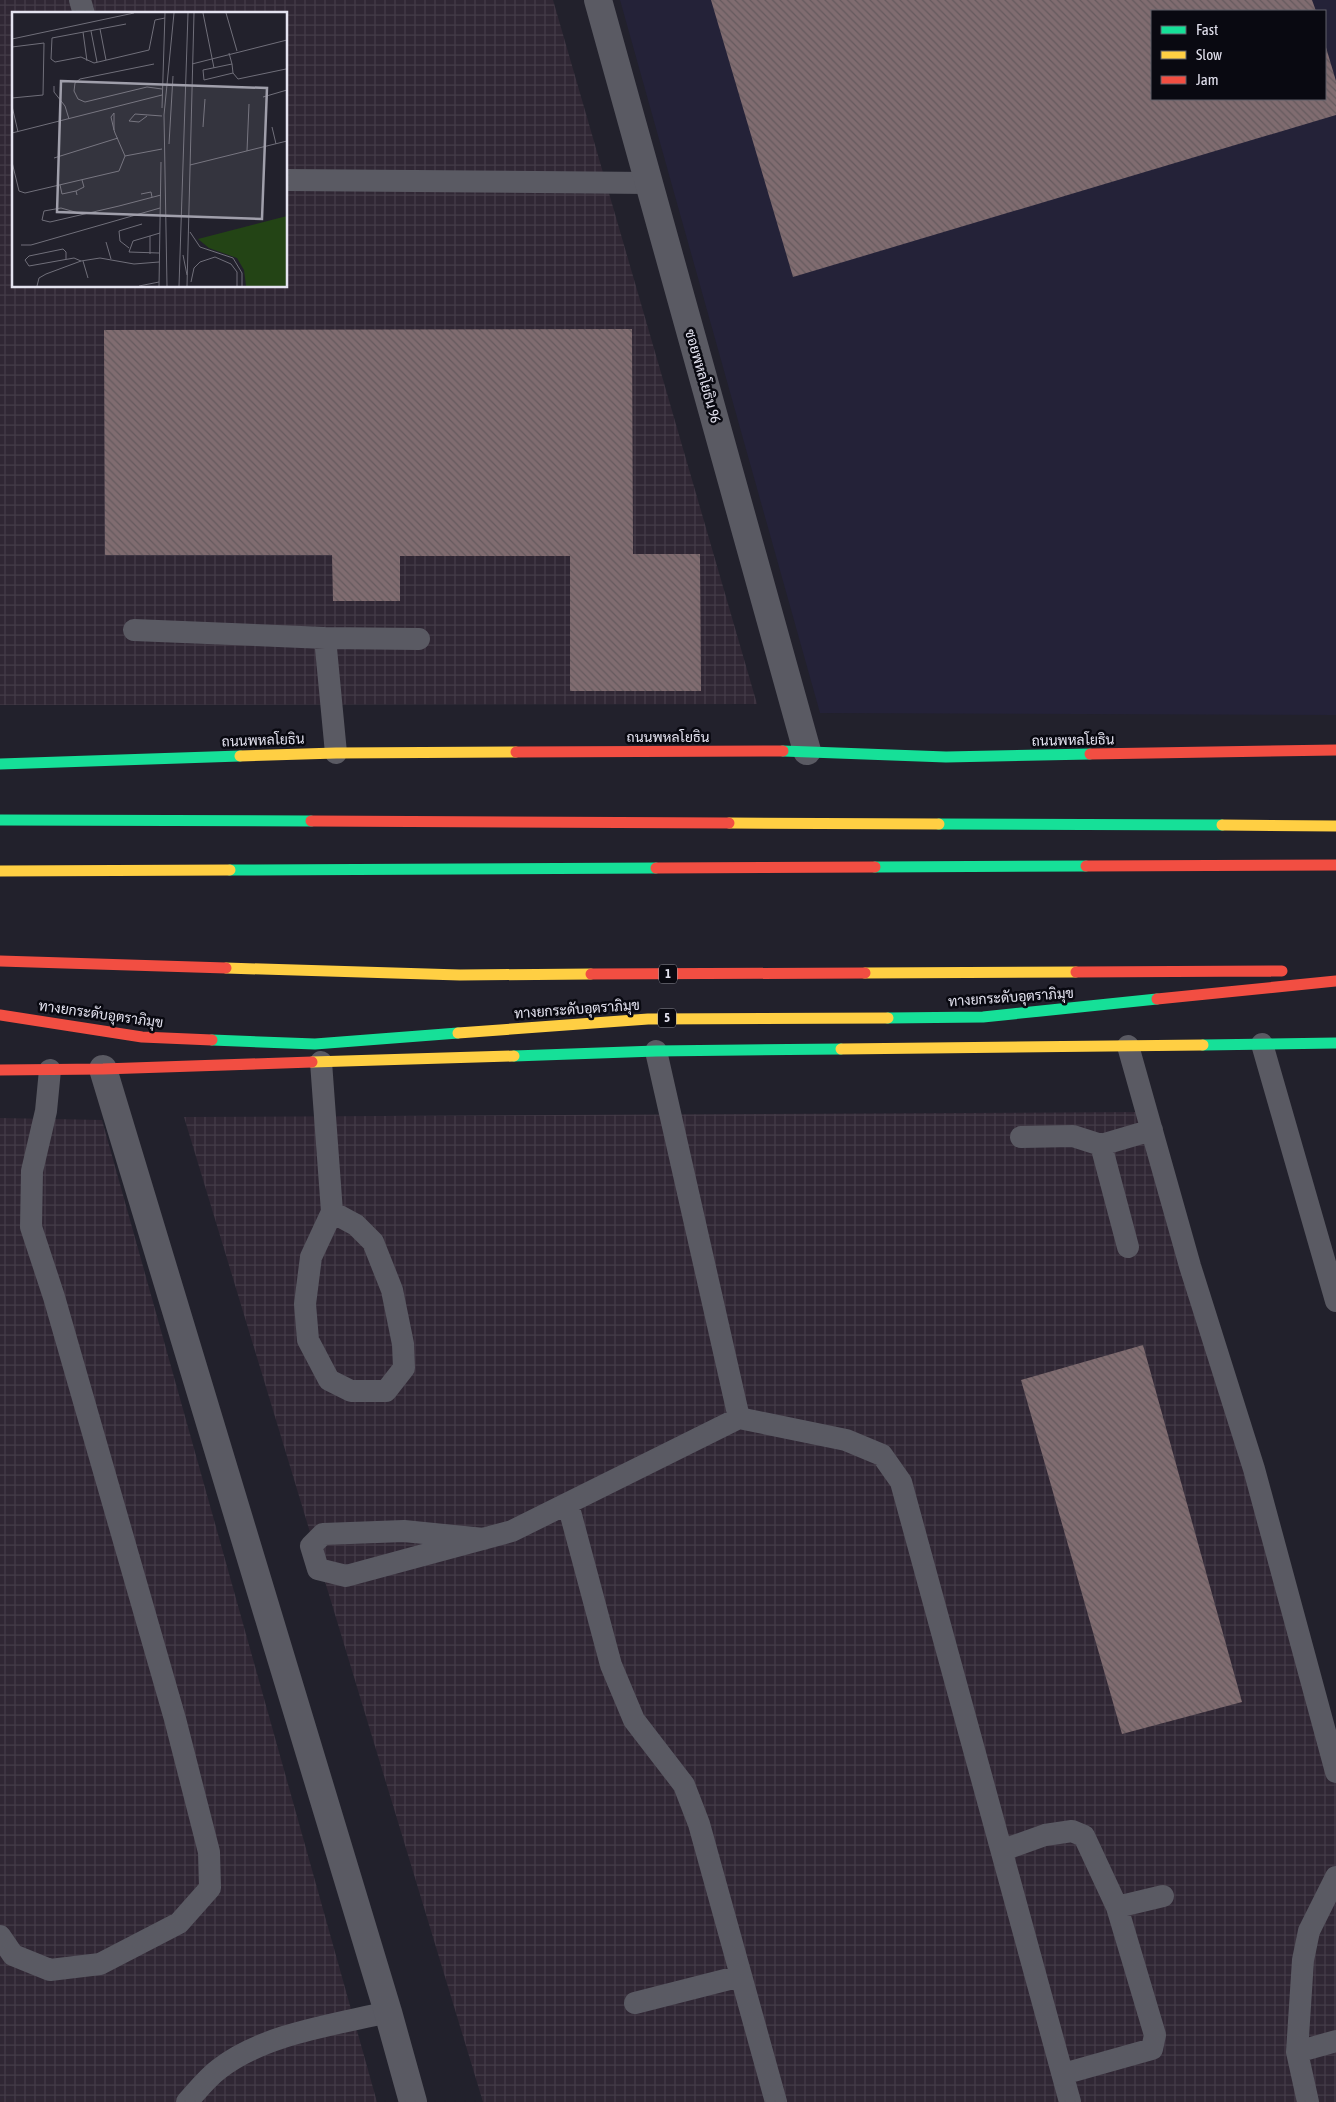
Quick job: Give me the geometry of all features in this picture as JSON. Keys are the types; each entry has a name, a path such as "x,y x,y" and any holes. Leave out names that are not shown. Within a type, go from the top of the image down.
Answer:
{"main road":[{"name":"ถนนพหลโยธิน","path":"0,764 336,753 808,751 946,757 1336,748"},
{"path":"0,820 1336,826"},
{"path":"0,872 1336,865"},
{"name":"1","path":"0,961 460,975 1298,970"},
{"name":"ทางยกระดับอุตราภิมุข","path":"0,1015 142,1038 315,1044 648,1019 983,1017 1336,981"},
{"path":"0,1070 104,1069 656,1051 1336,1043"}],"street":[{"name":"ซอยพหลโยธิน 96","path":"598,0 808,751"},
{"path":"104,1069 388,2012 413,2102"}],"lane":[{"path":"288,180 649,183"},
{"path":"134,630 325,638 419,639"},
{"path":"325,638 336,753"},
{"path":"1262,1044 1336,1301"},
{"path":"1128,1046 1190,1266 1254,1469 1336,1772"},
{"path":"656,1051 739,1418"},
{"path":"321,1062 332,1212 311,1257 305,1304 308,1340 329,1380 351,1391 386,1391 404,1368 403,1344 392,1290 372,1242 356,1225 332,1212"},
{"path":"0,1936 13,1954 50,1970 100,1964 179,1923 210,1888 208,1852 175,1719 54,1297 31,1226 32,1171 46,1111 50,1070"},
{"path":"1021,1137 1073,1136 1101,1145 1152,1130"},
{"path":"1101,1145 1128,1247"},
{"path":"484,1539 404,1531 323,1534 311,1546 318,1569 346,1576 484,1539 512,1531 739,1418 846,1440 882,1455 901,1482 1070,2102"},
{"path":"568,1504 610,1665 634,1720 684,1785 699,1824 776,2102"},
{"path":"1002,1850 1045,1835 1072,1831 1084,1836 1117,1908 1155,2035 1152,2049 1063,2074"},
{"path":"1308,2102 1297,2052 1303,1960 1309,1930 1336,1876"},
{"path":"1117,1908 1163,1896"},
{"path":"635,2003 741,1976"},
{"path":"187,2102 218,2069 251,2050 288,2037 388,2012"},
{"path":"1297,2052 1336,2041"}],"shaded area":[{"path":"0,0 553,0 757,704 0,705"},
{"path":"620,0 1336,0 1336,715 820,713"},
{"path":"1150,1112 1336,1736 1336,2102 483,2102 184,1117"},
{"path":"0,1118 102,1120 377,2102 0,2102"}],"building":[{"path":"711,0 1312,0 1316,10 1151,10 1151,100 1326,100 1326,47 1336,81 1336,115 793,277"},
{"path":"632,329 633,554 700,554 701,691 570,691 570,556 400,556 400,601 333,601 332,555 105,555 104,330"},
{"path":"1143,1345 1242,1702 1122,1734 1021,1380"}],"traffic: fast":[{"path":"783,751 946,757 1090,754"},
{"path":"0,764 240,756"},
{"path":"0,820 311,821"},
{"path":"939,824 1222,825"},
{"path":"875,867 1086,866"},
{"path":"230,870 656,868"},
{"path":"888,1018 983,1017 1157,999"},
{"path":"212,1040 315,1044 458,1033"},
{"path":"1203,1045 1336,1043"},
{"path":"514,1056 656,1051 841,1049"}],"traffic: slow":[{"path":"240,756 336,753 516,752"},
{"path":"729,823 939,824"},
{"path":"1222,825 1336,826"},
{"path":"0,871 230,870"},
{"path":"226,968 460,975 591,974"},
{"path":"865,973 1076,972"},
{"path":"458,1033 648,1019 888,1018"},
{"path":"841,1049 1203,1045"},
{"path":"312,1062 514,1056"}],"traffic: jam":[{"path":"1090,754 1336,750"},
{"path":"516,752 783,751"},
{"path":"311,821 729,823"},
{"path":"1086,866 1336,865"},
{"path":"656,868 875,867"},
{"path":"0,961 226,968"},
{"path":"1076,972 1282,971"},
{"path":"591,974 865,973"},
{"path":"1157,999 1336,981"},
{"path":"0,1015 142,1037 212,1040"},
{"path":"0,1070 103,1069 312,1062"}]}
